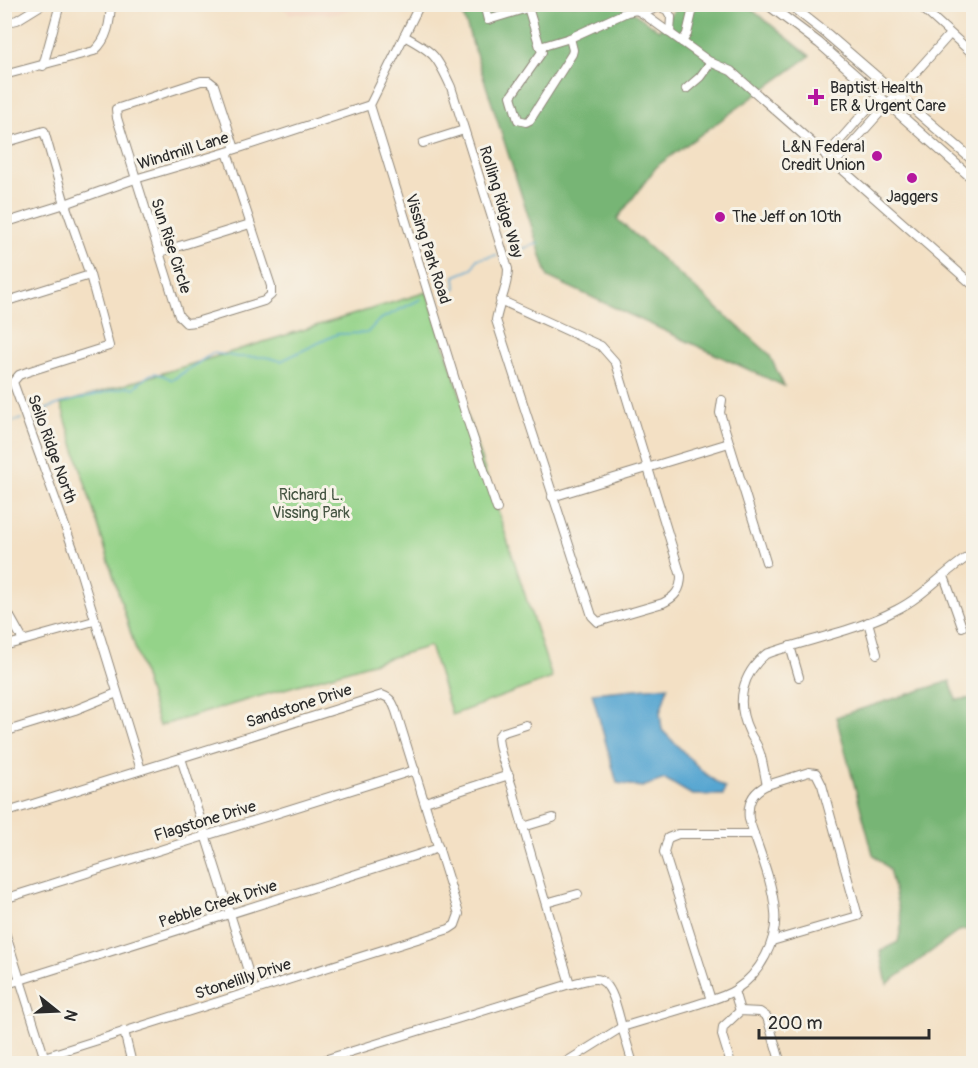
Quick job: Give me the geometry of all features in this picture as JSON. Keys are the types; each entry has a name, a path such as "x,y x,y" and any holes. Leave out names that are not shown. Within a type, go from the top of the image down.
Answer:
{"main road":[{"path":"766,4 819,43 974,180"},
{"path":"789,4 974,161"}],"street":[{"path":"4,23 17,20 43,4"},
{"path":"43,66 60,4"},
{"path":"4,75 94,51 106,35 111,4"},
{"path":"370,105 420,4"},
{"path":"484,4 488,20 540,4"},
{"path":"682,42 687,34 694,4"},
{"path":"918,4 974,55"},
{"path":"528,6 542,51 511,96 518,120 526,122 530,120 572,54 570,38"},
{"path":"642,13 660,7 667,10 671,17 670,33"},
{"path":"540,47 570,38 627,12 636,10 642,13 711,62 731,71 974,286"},
{"path":"834,164 950,34"},
{"name":"Rolling Ridge Way","path":"404,36 427,48 438,59 451,87 508,269 508,278 496,320 592,616 598,622 663,603 677,594 681,585 681,576 647,468"},
{"path":"686,89 700,77 711,62"},
{"name":"Sun Rise Circle","path":"201,81 209,81 214,85 231,151 250,224 271,286 271,295 264,301 186,323 179,316 135,179 117,118 117,109 201,81"},
{"path":"826,156 869,107 887,103"},
{"name":"Windmill Lane","path":"4,223 370,105"},
{"name":"Vissing Park Road","path":"370,105 468,422 497,508"},
{"path":"423,143 464,130"},
{"name":"Seilo Ridge North","path":"4,143 44,131 65,204 90,275 109,346 19,375 14,382 75,554 141,770"},
{"path":"160,252 250,224"},
{"path":"4,302 90,275"},
{"path":"500,300 601,346 616,363 647,468"},
{"path":"722,400 720,413 766,562"},
{"path":"552,497 729,443"},
{"path":"767,785 758,747 744,716 742,695 747,676 754,664 766,654 868,622 897,610 974,553"},
{"path":"944,576 962,627"},
{"path":"4,606 23,640"},
{"path":"4,646 94,621"},
{"path":"868,622 877,654"},
{"path":"790,646 799,677"},
{"path":"4,732 65,713 117,693"},
{"name":"Sandstone Drive","path":"4,813 382,695 393,702 459,909"},
{"path":"526,725 501,733 498,737 498,745 570,984"},
{"path":"181,758 254,990"},
{"name":"Flagstone Drive","path":"4,899 415,770"},
{"path":"563,1064 622,1027 711,1000 734,991 750,978 772,941 776,913 748,809 754,794 767,785 809,772 816,773 822,785 858,916 772,941"},
{"path":"425,802 509,776"},
{"path":"523,827 553,818"},
{"path":"711,1000 664,847 669,838 678,834 754,834"},
{"name":"Pebble Creek Drive","path":"4,985 439,848"},
{"path":"546,903 578,894"},
{"name":"Stonelilly Drive","path":"21,1064 449,928 458,920 459,909"},
{"path":"4,929 44,1056"},
{"path":"311,1064 570,984 597,979 609,986 633,1064"},
{"path":"734,991 740,1011"},
{"path":"731,1064 722,1035 723,1028 740,1011 760,1012 767,1017 781,1064"},
{"path":"124,1031 132,1064"}],"shaded area":[{"path":"280,5 361,5 337,14 289,14"}],"green space":[{"path":"460,5 622,5 659,30 678,5 746,5 810,56 657,166 617,219 769,354 784,386 548,277"},
{"name":"Richard L. Vissing Park","path":"427,292 552,678 452,715 430,646 159,726 61,404"},
{"path":"950,681 956,700 973,698 973,928 959,931 887,984 880,951 898,942 902,923 889,869 873,854 836,717"}],"water":[{"path":"668,686 660,713 662,730 704,773 725,788 723,795 692,795 665,779 642,787 617,783 592,693"}],"waterway":[{"path":"512,252 540,243"},
{"path":"444,294 456,288 455,276 472,269 477,259 497,255"},
{"path":"32,415 59,404 127,387 134,388 151,374 160,374 172,380 213,353 238,357 265,357 281,361 337,334 367,333 379,320 421,299"},
{"path":"4,425 21,419"}],"place":[{"name":"Baptist Health ER & Urgent Care","path":"816,97"},
{"name":"L&N Federal Credit Union","path":"877,156"},
{"name":"Jaggers","path":"912,178"},
{"name":"The Jeff on 10th","path":"720,217"}]}
